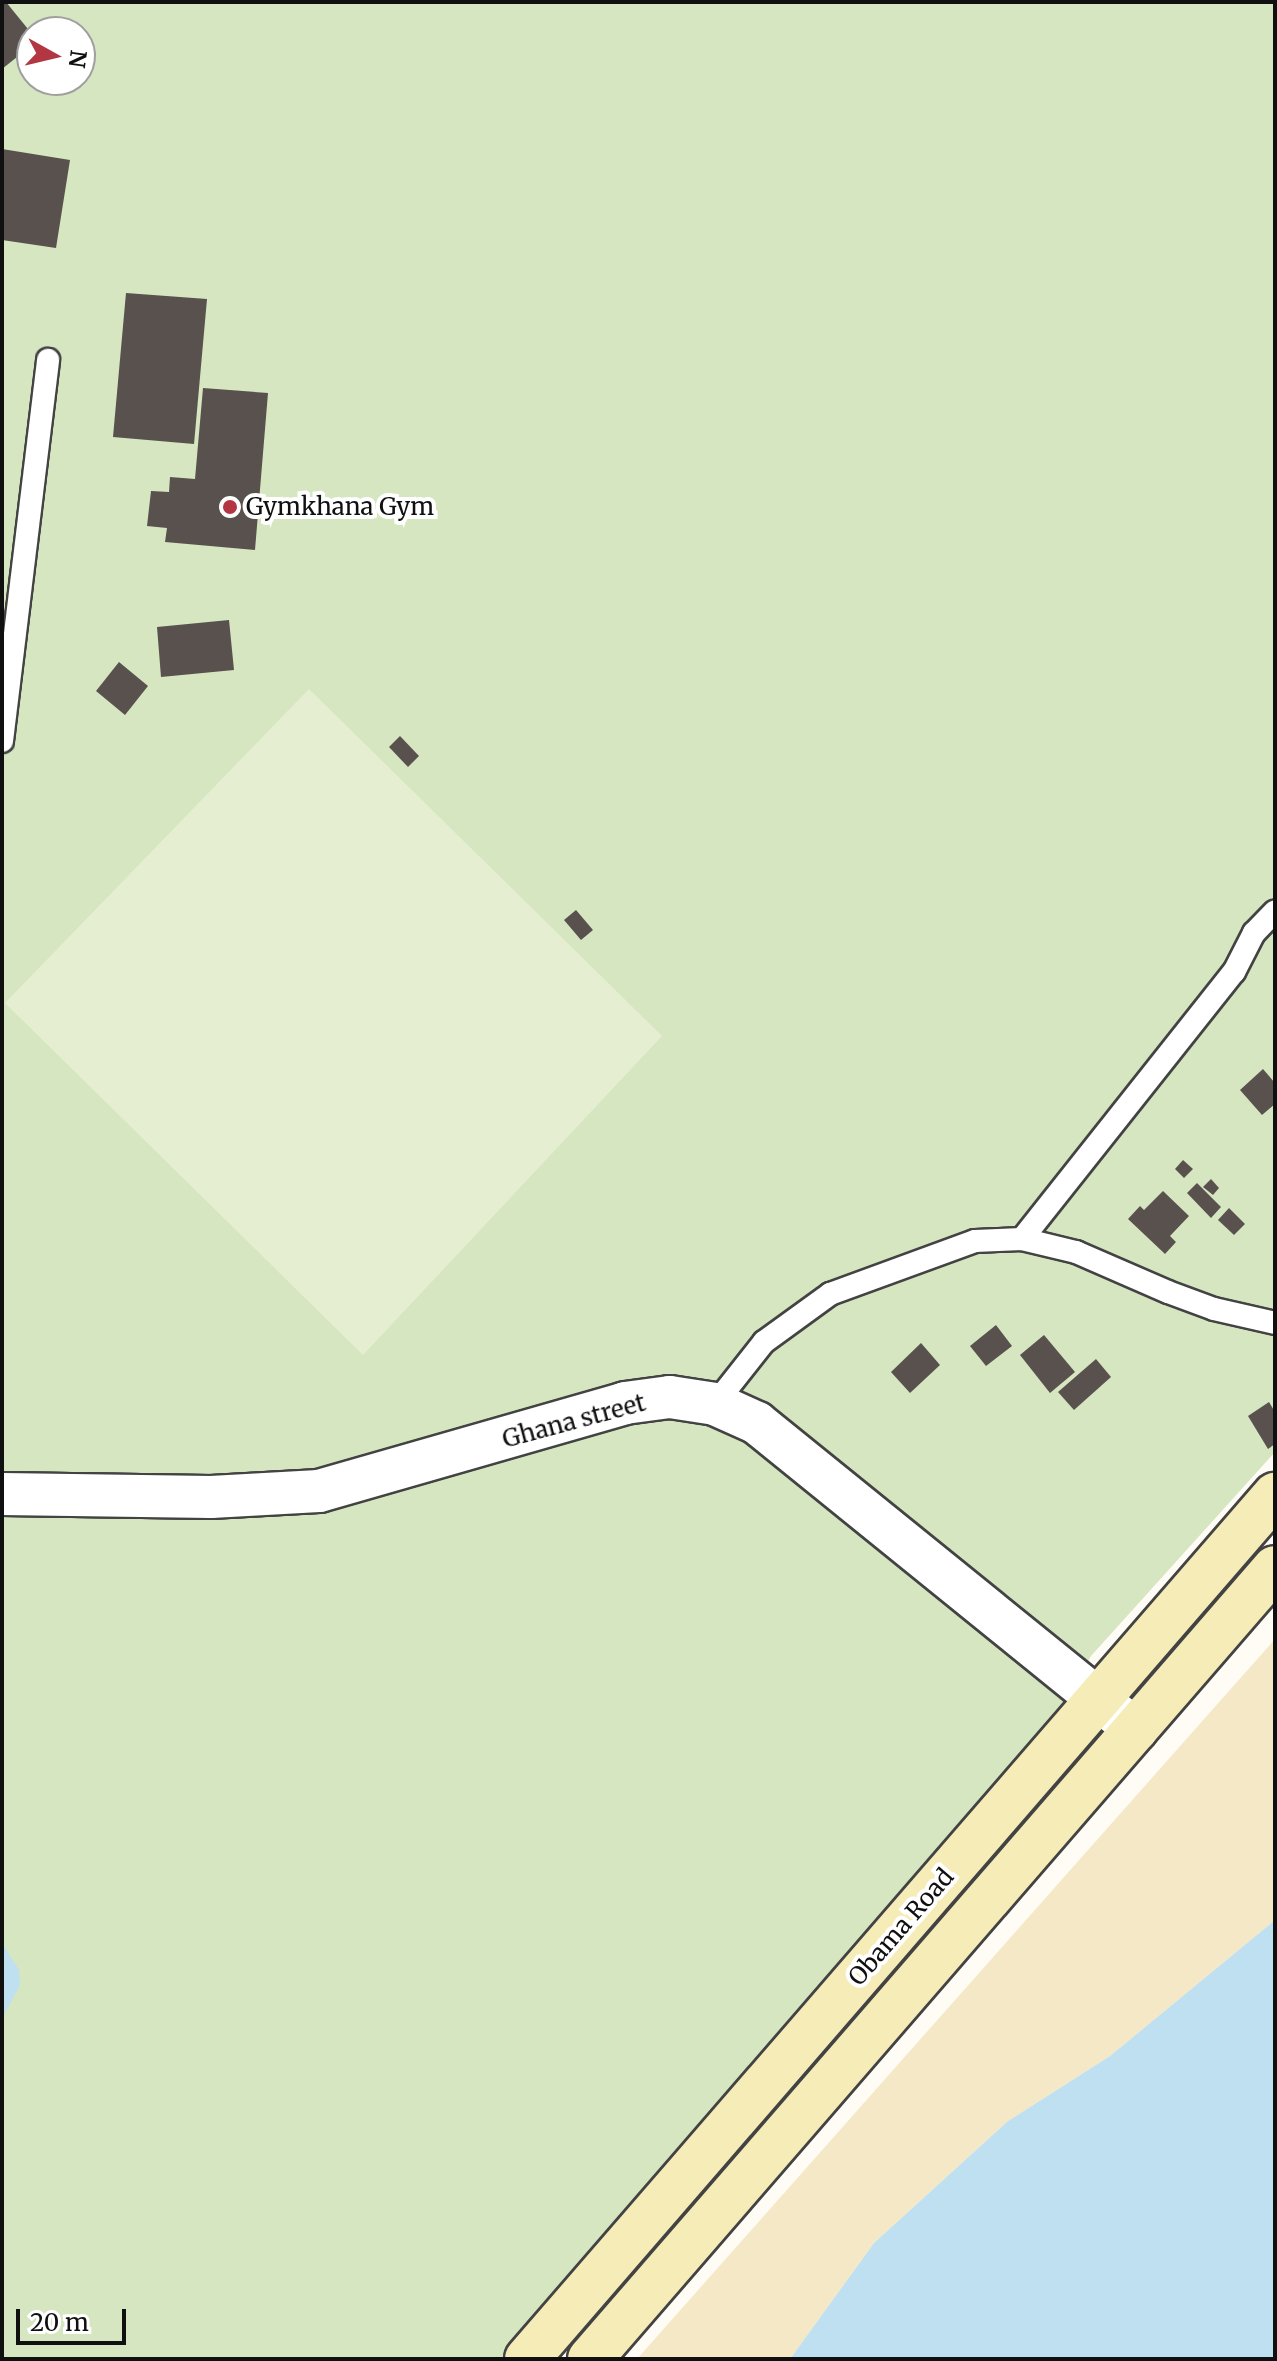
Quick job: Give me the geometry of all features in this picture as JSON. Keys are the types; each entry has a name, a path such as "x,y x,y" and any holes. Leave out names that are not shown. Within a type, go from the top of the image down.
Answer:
{"street":[{"name":"Ghana street","path":"2,1494 211,1497 319,1491 625,1403 670,1397 715,1404 757,1423 1136,1730"},
{"name":"Obama Road","path":"527,2359 1275,1495"},
{"name":"Obama Road","path":"590,2359 1275,1568"}],"lane":[{"path":"2,741 11,607 48,360"},
{"path":"1022,1239 1234,972 1254,933 1275,911"},
{"path":"715,1404 764,1342 830,1294 975,1241 1022,1239 1076,1252 1214,1309 1275,1323"}],"green space":[{"path":"2,2 1275,2 1275,1452 1091,1656 1015,1786 555,2359 2,2359"},
{"path":"309,689 662,1036 363,1355 5,1003"}],"sand":[{"path":"1275,1639 1275,1920 1110,2056 1008,2121 874,2243 790,2359 637,2359"}],"water":[{"path":"1275,1920 1275,2359 790,2359 874,2243 1008,2121 1110,2056"},
{"path":"2,1943 19,1970 20,1985 2,2019"}],"building":[{"path":"2,2 6,2 17,16 16,58 2,69"},
{"path":"2,149 70,160 56,248 2,240"},
{"path":"126,293 207,299 194,444 113,437"},
{"path":"203,388 268,393 255,550 165,542 167,528 147,526 151,491 169,492 170,477 195,479"},
{"path":"229,620 234,670 161,677 157,627"},
{"path":"119,662 148,686 125,715 96,691"},
{"path":"400,736 419,756 408,767 389,747"},
{"path":"576,910 593,930 581,940 564,920"},
{"path":"1263,1069 1275,1083 1275,1104 1262,1115 1240,1090"},
{"path":"1183,1160 1193,1169 1184,1178 1175,1169"},
{"path":"1211,1179 1219,1188 1213,1195 1203,1187"},
{"path":"1197,1183 1221,1207 1211,1218 1187,1193"},
{"path":"1163,1191 1189,1216 1170,1236 1176,1242 1165,1254 1128,1219 1140,1206 1144,1210"},
{"path":"1229,1208 1245,1224 1234,1235 1218,1220"},
{"path":"996,1325 1012,1346 986,1366 970,1346"},
{"path":"1044,1335 1075,1372 1050,1393 1020,1355"},
{"path":"921,1343 940,1365 910,1393 891,1372"},
{"path":"1096,1359 1111,1377 1074,1410 1058,1392"},
{"path":"1269,1402 1275,1412 1275,1444 1268,1449 1248,1416"}],"place":[{"name":"Gymkhana Gym","path":"230,507"}]}
